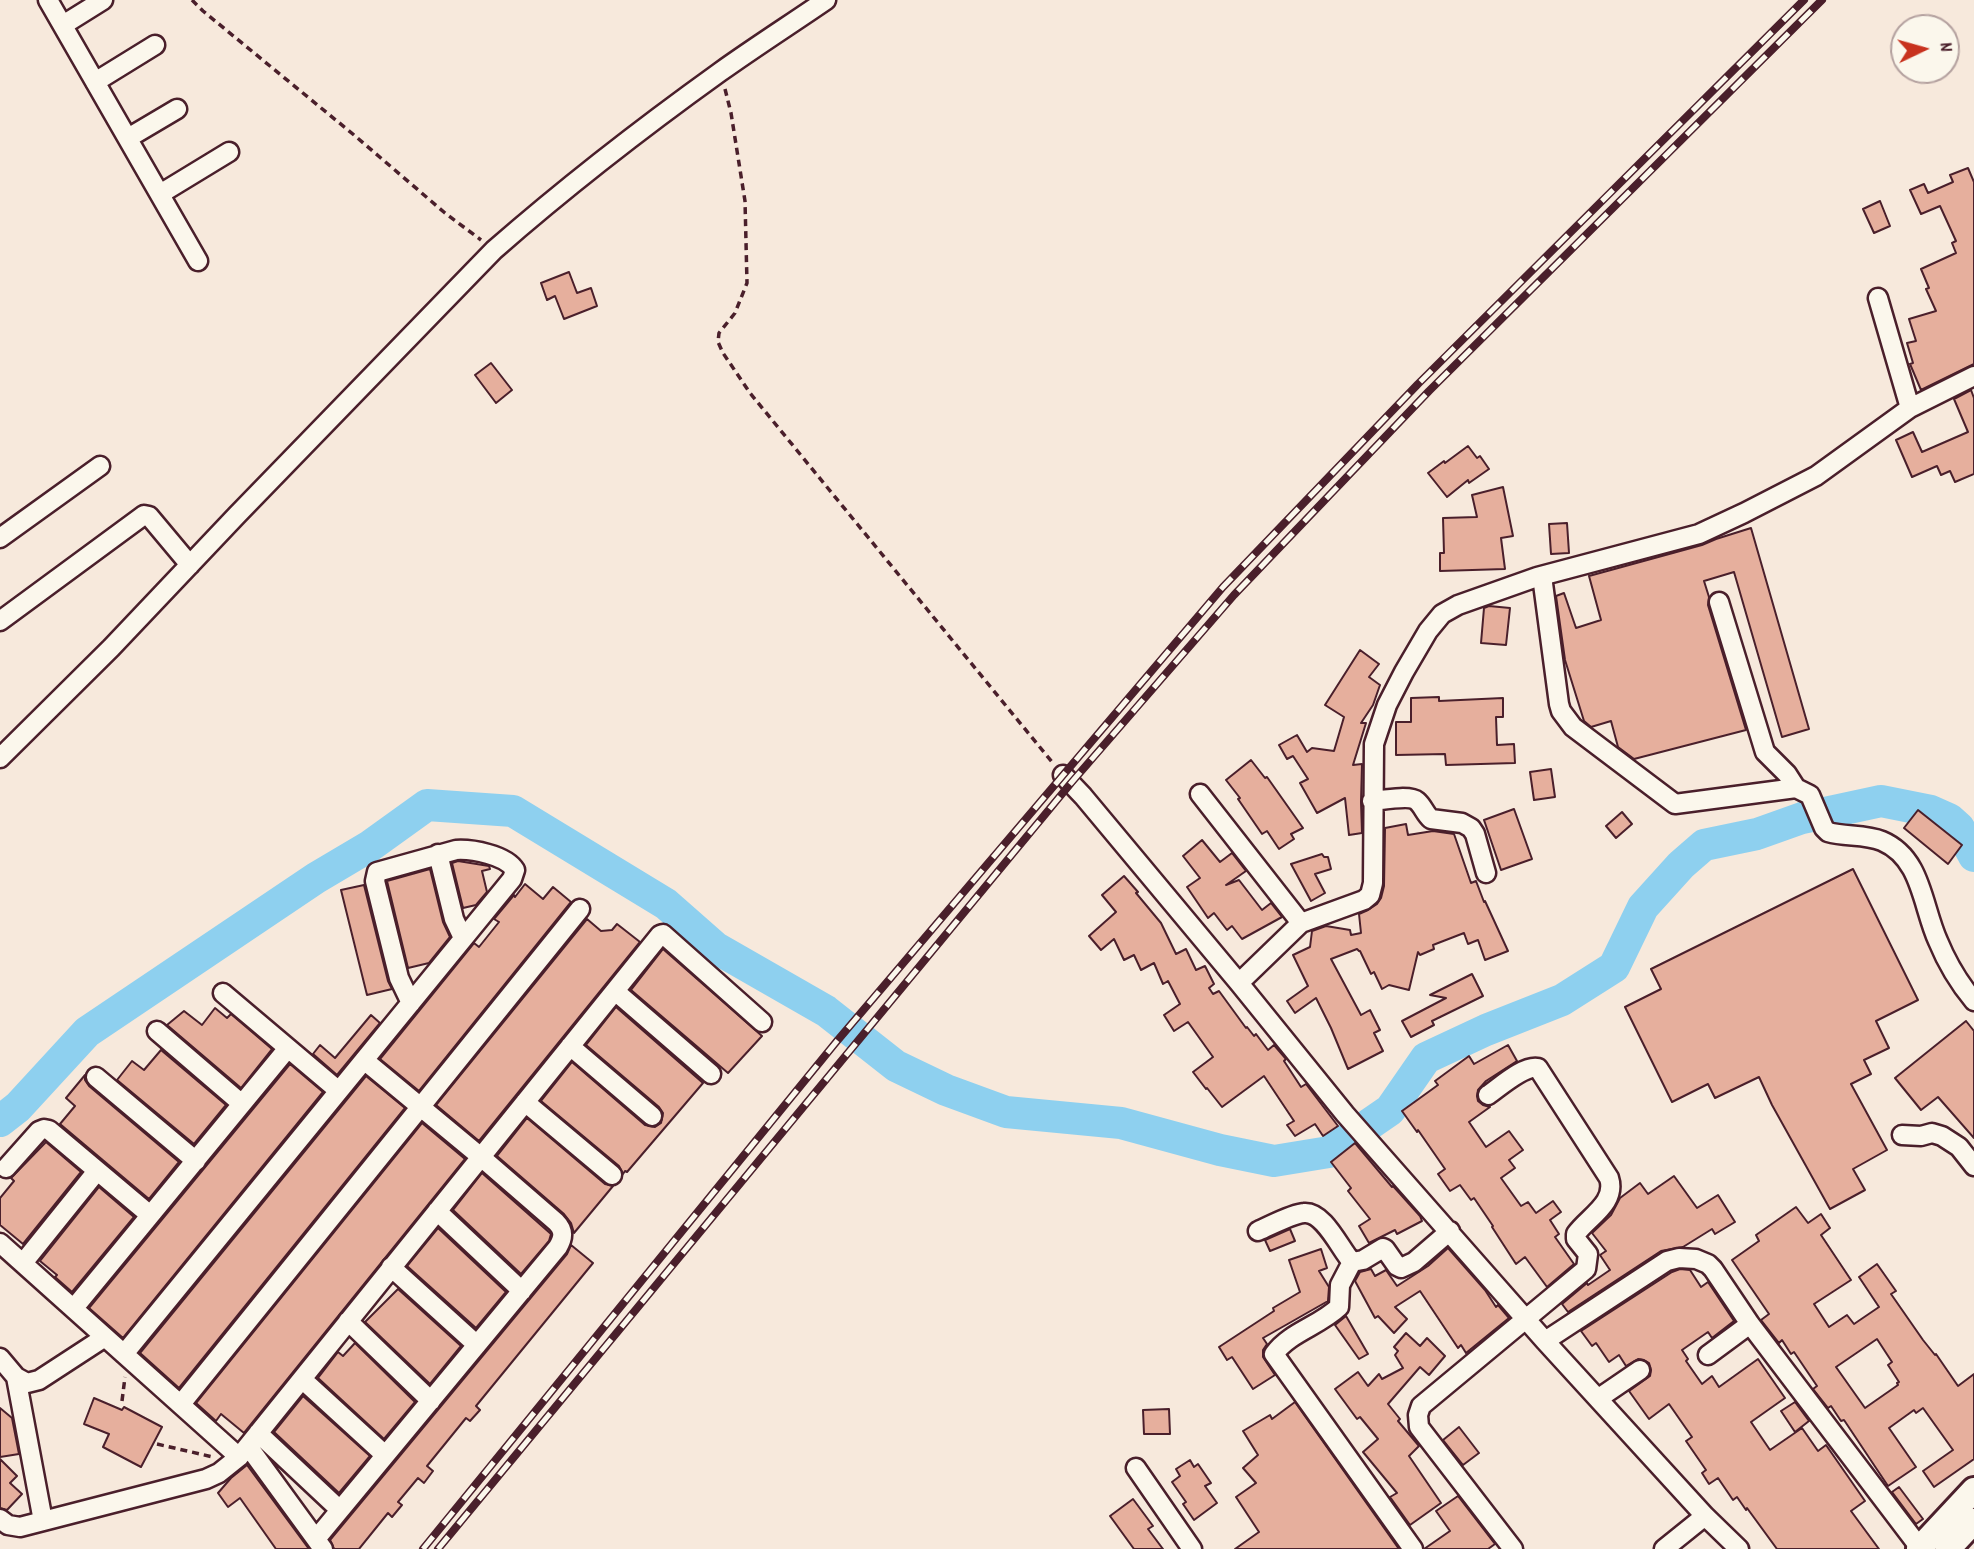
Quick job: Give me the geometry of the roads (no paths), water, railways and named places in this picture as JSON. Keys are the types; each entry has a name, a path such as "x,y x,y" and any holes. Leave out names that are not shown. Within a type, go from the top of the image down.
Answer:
{"highway":[{"path":"1920,1548 1974,1490"},
{"path":"1948,1549 1974,1521"}],"street":[{"path":"48,0 198,261"},
{"path":"63,25 103,0"},
{"path":"0,758 111,648 494,250 541,210 720,72 826,0"},
{"path":"95,82 155,46"},
{"path":"128,138 177,109"},
{"path":"160,194 229,152"},
{"path":"1878,298 1910,408"},
{"path":"1239,983 1301,923 1350,906 1370,895 1373,883 1374,744 1387,705 1428,631 1441,614 1458,605 1539,576 1699,534 1733,519 1816,476 1910,408 1974,376"},
{"path":"0,538 100,466"},
{"path":"0,621 144,515 149,516 190,565"},
{"path":"1539,576 1559,704 1573,727 1675,804 1803,791"},
{"path":"1719,603 1762,746 1769,758 1803,791 1824,828 1830,833 1881,840 1905,857 1914,869 1937,939 1952,969 1974,1001"},
{"path":"1062,775 1083,796 1345,1114 1545,1340 1705,1516 1739,1549"},
{"path":"1200,794 1301,923"},
{"path":"1372,801 1412,798 1419,802 1431,819 1467,825 1475,834 1486,873"},
{"path":"124,1354 411,1003 512,879 515,870 512,864 467,849 438,854 377,872 375,876 399,978 411,1003"},
{"path":"438,854 454,919 463,939"},
{"path":"181,1404 580,909"},
{"path":"0,1519 13,1527 43,1521 206,1479 219,1473 244,1449 302,1379 660,935 663,934 762,1022"},
{"path":"615,991 711,1074"},
{"path":"223,993 339,1091"},
{"path":"157,1031 242,1104"},
{"path":"569,1046 652,1116"},
{"path":"74,1308 288,1048"},
{"path":"244,1449 319,1544 340,1510 562,1239 561,1227 364,1060"},
{"path":"1488,1095 1525,1070 1534,1066 1538,1068 1609,1178 1611,1187 1611,1192 1601,1208 1576,1231 1576,1239 1588,1254 1586,1269 1421,1406 1417,1419 1419,1427 1513,1549"},
{"path":"96,1077 195,1161"},
{"path":"525,1102 612,1175"},
{"path":"6,1168 39,1131 49,1130 150,1215"},
{"path":"1902,1135 1921,1136 1932,1133 1942,1136 1959,1147 1974,1166"},
{"path":"23,1263 97,1171"},
{"path":"437,1211 522,1290"},
{"path":"1258,1231 1297,1215 1309,1213 1323,1222 1352,1262"},
{"path":"1352,1262 1363,1261 1383,1248 1397,1266 1405,1267 1450,1231"},
{"path":"1,1245 181,1404 244,1449 340,1510"},
{"path":"1545,1340 1660,1264 1679,1258 1696,1259 1708,1264 1750,1324 1920,1548"},
{"path":"1352,1262 1340,1285 1339,1307 1328,1318 1282,1343 1273,1354 1413,1549"},
{"path":"391,1267 477,1345"},
{"path":"348,1321 430,1401"},
{"path":"1708,1355 1750,1324"},
{"path":"0,1359 16,1377 27,1383 39,1380 105,1337"},
{"path":"1599,1398 1640,1370"},
{"path":"16,1377 43,1521"},
{"path":"302,1379 385,1455"},
{"path":"1136,1468 1192,1549"},
{"path":"1664,1549 1705,1516"}],"waterway":[{"path":"0,1121 18,1107 87,1032 316,878 370,846 427,805 513,811 666,904 716,948 826,1011 896,1066 946,1090 1006,1112 1121,1123 1220,1150 1274,1161 1329,1152 1390,1110 1426,1058 1486,1030 1562,1000 1614,967 1643,907 1681,865 1704,845 1757,834 1802,818 1881,801 1931,811 1949,819 1959,828 1974,856"}],"railway":[{"path":"423,1549 837,1041 1223,587 1418,384 1804,0"},
{"path":"438,1549 1071,783 1234,595 1429,391 1822,0"}]}
